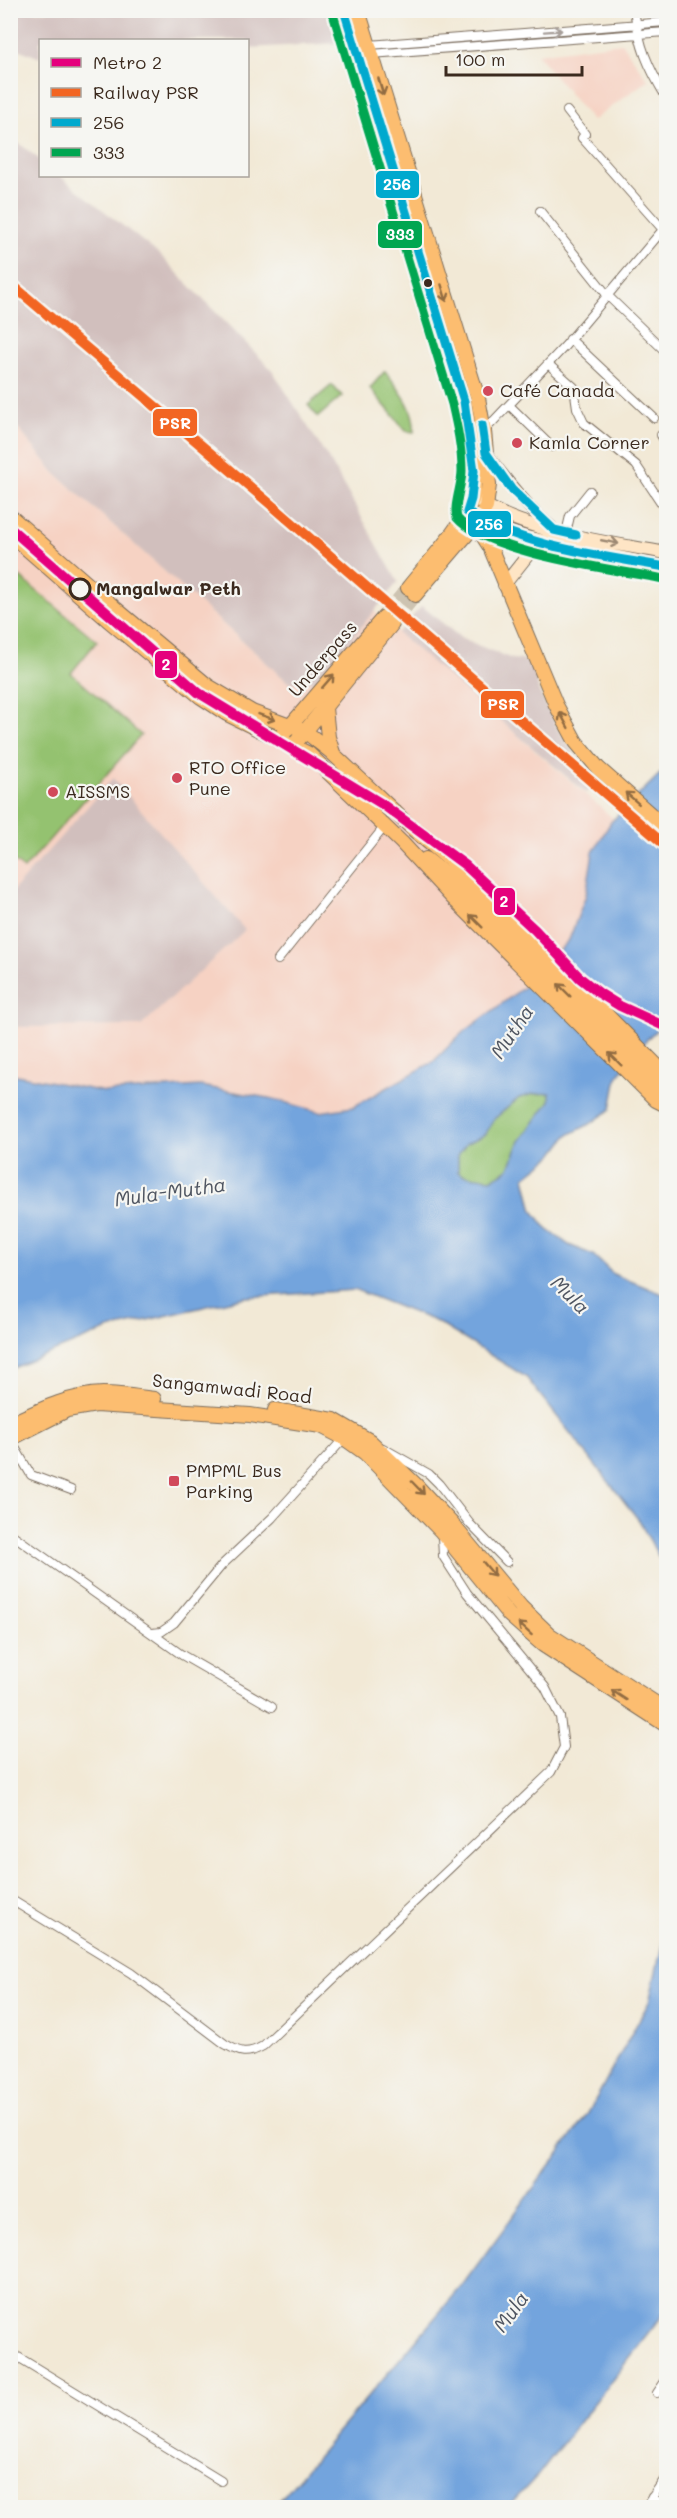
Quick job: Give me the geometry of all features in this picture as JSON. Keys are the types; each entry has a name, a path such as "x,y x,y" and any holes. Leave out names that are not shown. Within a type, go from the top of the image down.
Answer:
{"main road":[{"path":"344,10 464,401 470,433 473,496 470,523 490,547 555,705 576,742 598,768 666,828"},
{"path":"358,10 478,398 489,484 486,507 412,591"},
{"path":"486,453 523,502 560,531"},
{"path":"473,496 486,507 530,523 666,553"},
{"path":"10,516 208,686 252,712 306,732 334,755 414,831 460,886 663,1097"},
{"path":"470,523 539,541 666,567"},
{"path":"10,534 116,627 201,697 227,714 309,754 385,826 460,886 666,1075"},
{"path":"504,585 539,541"},
{"name":"Underpass","path":"279,739 388,620 325,708 294,746"},
{"path":"325,708 328,737 334,755"},
{"path":"385,826 441,862"},
{"name":"Sangamwadi Road","path":"10,1424 67,1400 105,1394 290,1411 334,1420 368,1447 446,1528 509,1614 543,1645 572,1658"},
{"name":"Sangamwadi Road","path":"10,1439 67,1410 96,1405 270,1418 348,1433"},
{"path":"572,1658 666,1710"},
{"path":"572,1658 666,1725"}],"street":[{"path":"634,10 637,31 647,65 666,97"},
{"path":"637,31 666,22"},
{"path":"370,50 637,31 666,32"},
{"path":"484,431 548,364 665,230 582,138 585,134 567,111"},
{"path":"540,211 608,296 666,352"},
{"path":"570,339 654,418"},
{"path":"548,364 574,387 577,408 584,423 636,465 666,510"},
{"path":"509,405 552,447"},
{"path":"560,531 590,491"},
{"path":"278,960 385,826"},
{"path":"152,1633 161,1632 174,1623 222,1565 272,1518 348,1433"},
{"path":"10,1439 31,1475 71,1490"},
{"path":"368,1447 429,1474 470,1524 507,1562"},
{"path":"10,1899 131,1973 225,2044 239,2052 250,2053 263,2046 550,1772 564,1747 560,1717 545,1687 467,1593 443,1556 446,1528"},
{"path":"10,1533 182,1655 272,1707"},
{"path":"10,2352 222,2481"},
{"path":"657,2393 666,2380"},
{"path":"645,2508 666,2477"},
{"path":"652,2497 666,2507"}],"shaded area":[{"path":"10,11 330,11 339,43 249,48 249,39 39,39 39,58 11,46"},
{"path":"622,43 648,80 592,121 537,54"},
{"path":"10,136 39,159 39,177 61,177 160,255 272,370 331,463 398,582 317,681 289,683 55,473 11,420"},
{"path":"11,420 55,473 289,683 317,681 374,611 614,819 593,852 586,895 570,940 524,987 460,1035 431,1063 353,1107 320,1112 269,1098 200,1086 105,1092 11,1110"},
{"path":"422,606 462,639 512,659 532,661 539,691 557,728 574,753 598,779 586,793 397,633"},
{"path":"113,778 245,930 141,1026 11,1027 11,893"}],"green space":[{"path":"385,371 409,407 414,432 406,431 370,388"},
{"path":"332,385 342,396 318,417 308,405"},
{"name":"AISSMS","path":"20,577 97,641 71,673 141,735 24,869 10,858 10,589"},
{"path":"550,1093 550,1101 520,1141 509,1168 491,1179 463,1175 458,1172 458,1155 466,1144 485,1134 493,1120 519,1098"}],"water":[{"path":"666,772 666,1021 649,1037 617,1077 611,1109 590,1124 568,1135 553,1155 525,1177 533,1211 547,1229 569,1245 593,1255 613,1274 663,1294 666,1298 666,1570 638,1519 526,1377 435,1321 356,1290 246,1297 109,1329 11,1369 11,1074 105,1092 200,1086 269,1098 320,1112 353,1107 433,1062 460,1035 524,987 569,940 586,895 593,852 611,822 660,774","holes":["550,1093 550,1101 520,1141 509,1168 491,1179 463,1175 458,1172 458,1155 466,1144 486,1134 493,1120 519,1098"]},
{"name":"Mula","path":"666,1928 666,2311 538,2475 508,2507 274,2507 461,2287 587,2115 649,2002"}],"tunnel":[{"path":"384,617 408,588"},
{"path":"392,624 415,595"}],"metro line":[{"name":"2","path":"10,528 199,693 382,804 465,865 535,930 580,978 599,993 620,1006 666,1027"}],"rail line":[{"name":"PSR","path":"10,283 275,508 666,846"}],"transit line":[{"name":"256","path":"344,10 464,401 474,471 467,512 490,524 538,542 589,554 666,567"},
{"name":"333","path":"333,14 452,404 462,462 462,477 456,508 457,518 472,530 495,541 523,550 585,565 664,579"},
{"name":"256","path":"482,425 486,453 512,490 554,530 576,535"}],"place":[{"name":"Café Canada","path":"488,391"},
{"name":"Kamla Corner","path":"517,443"},
{"name":"Mangalwar Peth","path":"80,589"},
{"name":"RTO Office Pune","path":"177,778"},
{"name":"AISSMS","path":"53,792"},
{"name":"PMPML Bus Parking","path":"174,1481"}],"water label":[{"name":"Mutha","path":"512,1032"},
{"name":"Mula-Mutha","path":"170,1192"}]}
